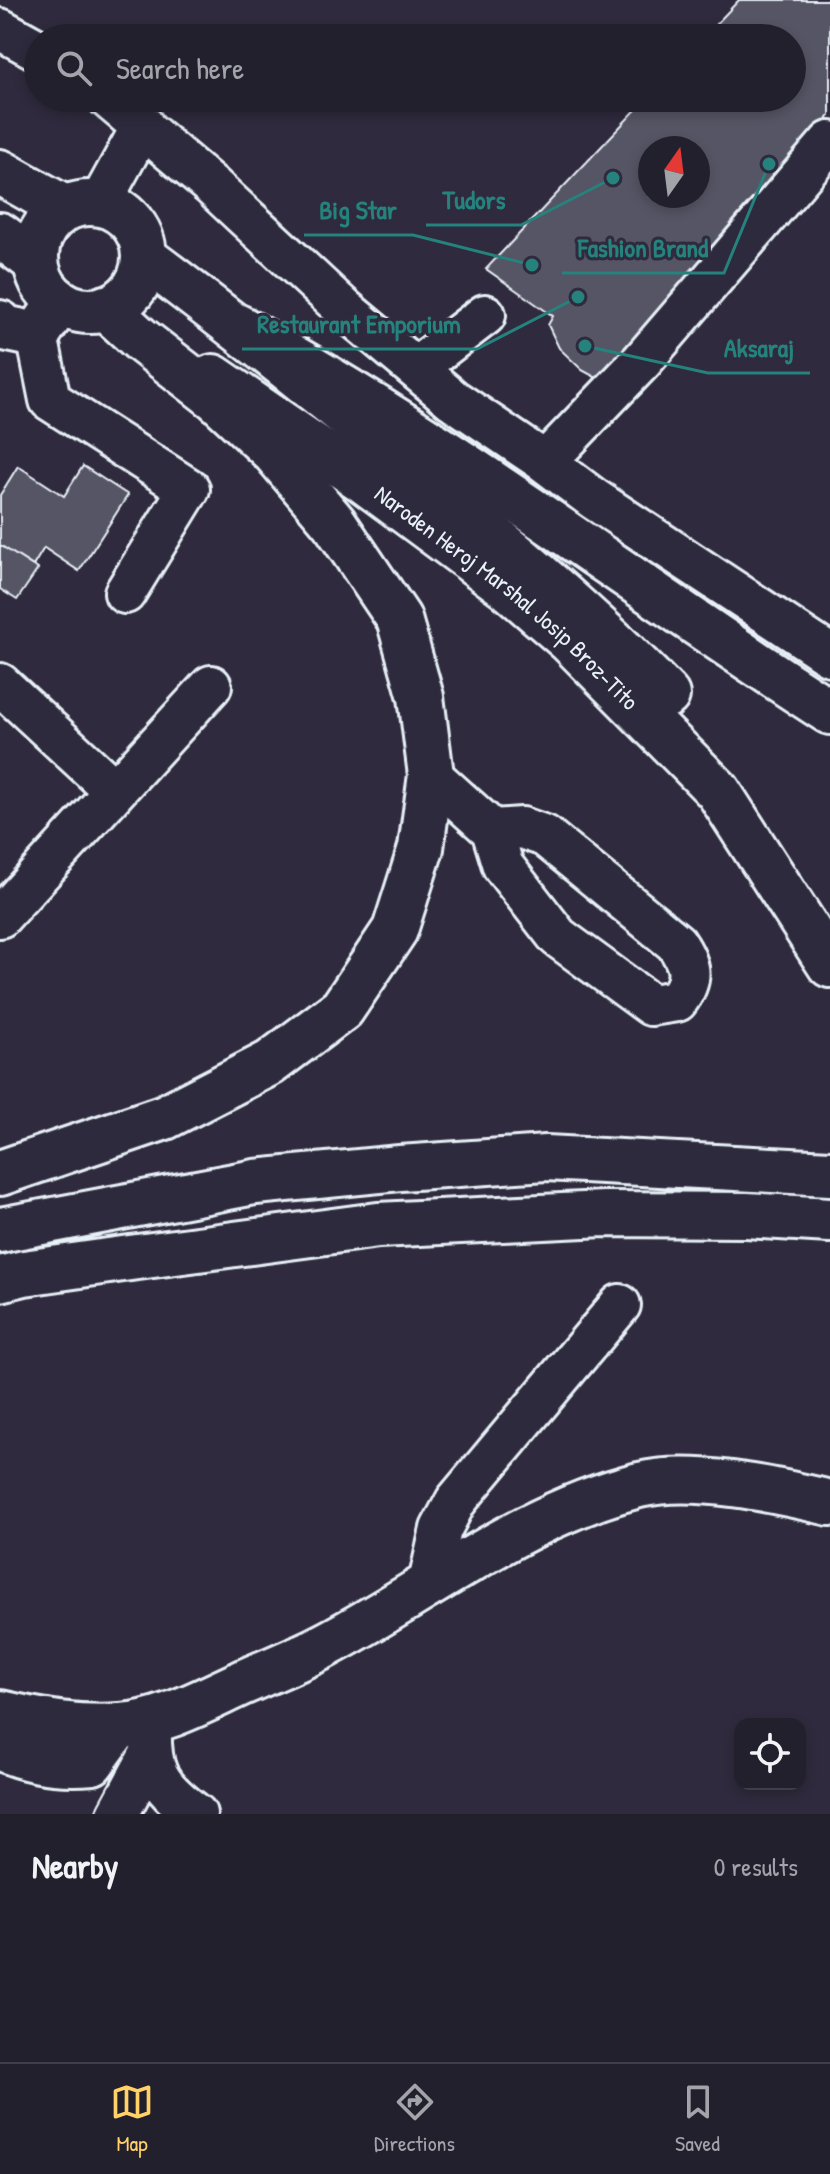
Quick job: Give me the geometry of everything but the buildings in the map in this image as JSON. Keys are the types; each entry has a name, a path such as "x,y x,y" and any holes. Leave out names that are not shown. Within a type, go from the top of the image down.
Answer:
{"main road":[{"path":"0,172 82,206 115,208 128,217 137,229 145,258 138,284 119,303 106,308 140,339 216,398 275,453 335,524 399,619 421,697 431,775 421,848 395,930 342,1009 270,1063 165,1117 0,1173"},
{"path":"32,320 48,291 36,262 42,231 52,218 82,206"},
{"path":"0,235 36,262"},
{"name":"Naroden Heroj Marshal Josip Broz-Tito","path":"145,258 238,327 552,584 615,641 739,780 830,948"},
{"name":"Naroden Heroj Marshal Josip Broz-Tito","path":"32,320 106,308 146,331 363,480 509,588 569,640 718,791 830,965"},
{"path":"238,327 304,363 502,491 830,712"},
{"path":"0,1230 255,1182 400,1168 546,1158 830,1173"},
{"path":"0,1279 24,1273 378,1225 604,1214 746,1215 830,1220"},
{"path":"0,1713 51,1725 141,1734 203,1701 321,1647 530,1527 584,1503 641,1485 705,1481 830,1503"}],"street":[{"path":"0,29 24,42"},
{"path":"126,112 342,307 452,399 562,451 594,499 830,655"},
{"path":"82,206 143,125"},
{"path":"562,451 830,142"},
{"path":"416,368 485,315"},
{"path":"32,320 50,400 189,489 125,593"},
{"path":"0,684 115,791"},
{"path":"0,917 211,686"},
{"path":"431,775 492,830 503,866 558,937 651,1005 677,1001 687,989 688,962 676,943 545,836 522,828 492,830"},
{"path":"429,1583 441,1529 456,1501 620,1305"},
{"path":"0,1750 61,1767 93,1764 141,1734"},
{"path":"118,1814 141,1734"},
{"path":"141,1734 156,1775 196,1814"}],"place":[{"name":"Fashion Brand","path":"769,164"},
{"name":"Tudors","path":"613,178"},
{"name":"Big Star","path":"532,265"},
{"name":"Restaurant Emporium","path":"578,297"},
{"name":"Aksaraj","path":"585,346"}]}
